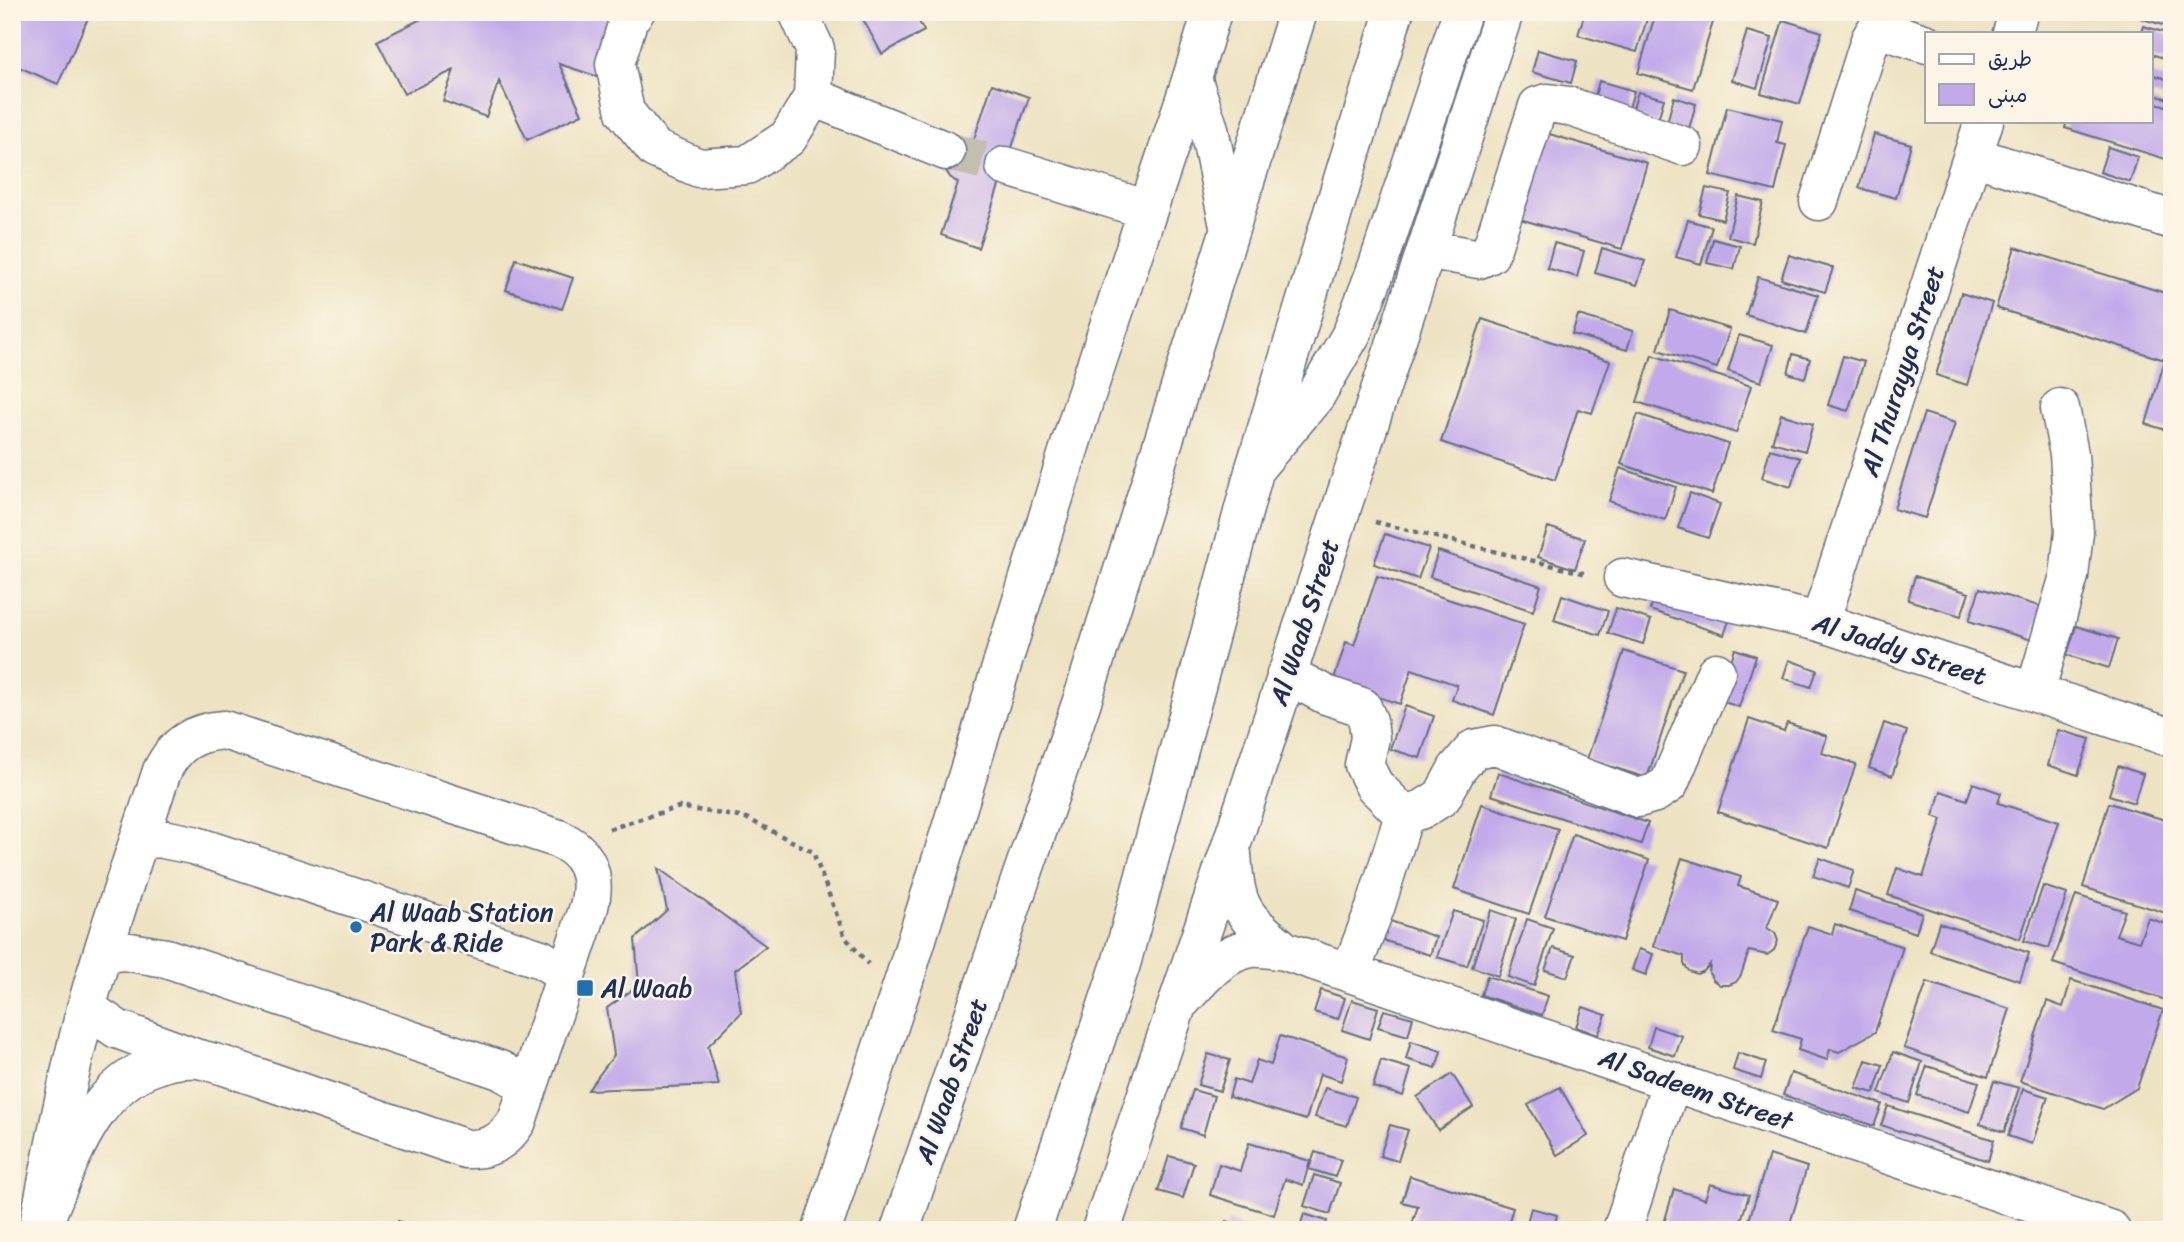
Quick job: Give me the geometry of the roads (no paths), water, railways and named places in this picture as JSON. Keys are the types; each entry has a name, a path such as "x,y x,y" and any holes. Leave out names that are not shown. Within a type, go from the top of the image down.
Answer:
{"main road":[{"path":"635,12 629,18 615,64 625,112 655,149 699,168 747,165 788,138 813,97 815,49 798,12"},
{"path":"821,1230 901,990 1083,404 1212,12"},
{"name":"Al Waab Street","path":"900,1230 1082,701 1298,12"},
{"path":"1057,1230 1121,964 1255,468 1394,12"},
{"path":"1255,468 1316,395 1352,333 1378,265 1462,12"},
{"name":"Al Waab Street","path":"1101,1230 1232,843 1504,12"},
{"path":"2012,32 2019,12"},
{"path":"1819,201 1874,33 1886,31 1925,43"},
{"path":"1192,78 1212,142 1230,233"},
{"path":"813,97 946,151"},
{"path":"1426,249 1479,259 1490,254 1538,106 1548,103 1568,106 1683,146"},
{"path":"1979,138 2172,220"},
{"name":"Al Thurayya Street","path":"1820,622 1979,138"},
{"path":"1006,166 1148,210"},
{"path":"2035,692 2069,576 2074,532 2069,454 2060,408"},
{"name":"Al Jaddy Street","path":"1623,578 1820,622 2172,738"},
{"path":"1404,815 1442,797 1457,769 1474,750 1495,745 1638,797 1654,793 1670,784 1716,672"},
{"path":"1286,674 1325,695 1362,707 1368,721 1370,738 1364,765 1374,785 1404,815"},
{"path":"39,1230 55,1142 86,1008 103,953 169,757 193,736 224,730 568,842 580,852 588,864 592,878 593,892 517,1121 511,1132 491,1146 479,1150 466,1149 126,1033 101,1020 86,1008"},
{"path":"1350,973 1375,908 1404,815"},
{"path":"139,840 158,838 193,845 541,959 566,974"},
{"name":"Al Sadeem Street","path":"1232,843 1234,889 1240,908 1258,929 1285,951"},
{"name":"Al Sadeem Street","path":"1176,1006 1205,974 1225,958 1251,948 1285,951 2108,1229"},
{"path":"103,953 124,951 166,958 500,1070 518,1080 527,1092"},
{"path":"1032,1230 1121,964"},
{"path":"39,1230 88,1124 103,1101 122,1082 145,1068 171,1060 198,1059"},
{"path":"1622,1230 1672,1081"}],"tunnel":[{"path":"946,151 1005,166"}],"place":[{"name":"Al Waab Station Park & Ride","path":"356,927"},
{"name":"Al Waab","path":"585,988"}]}
